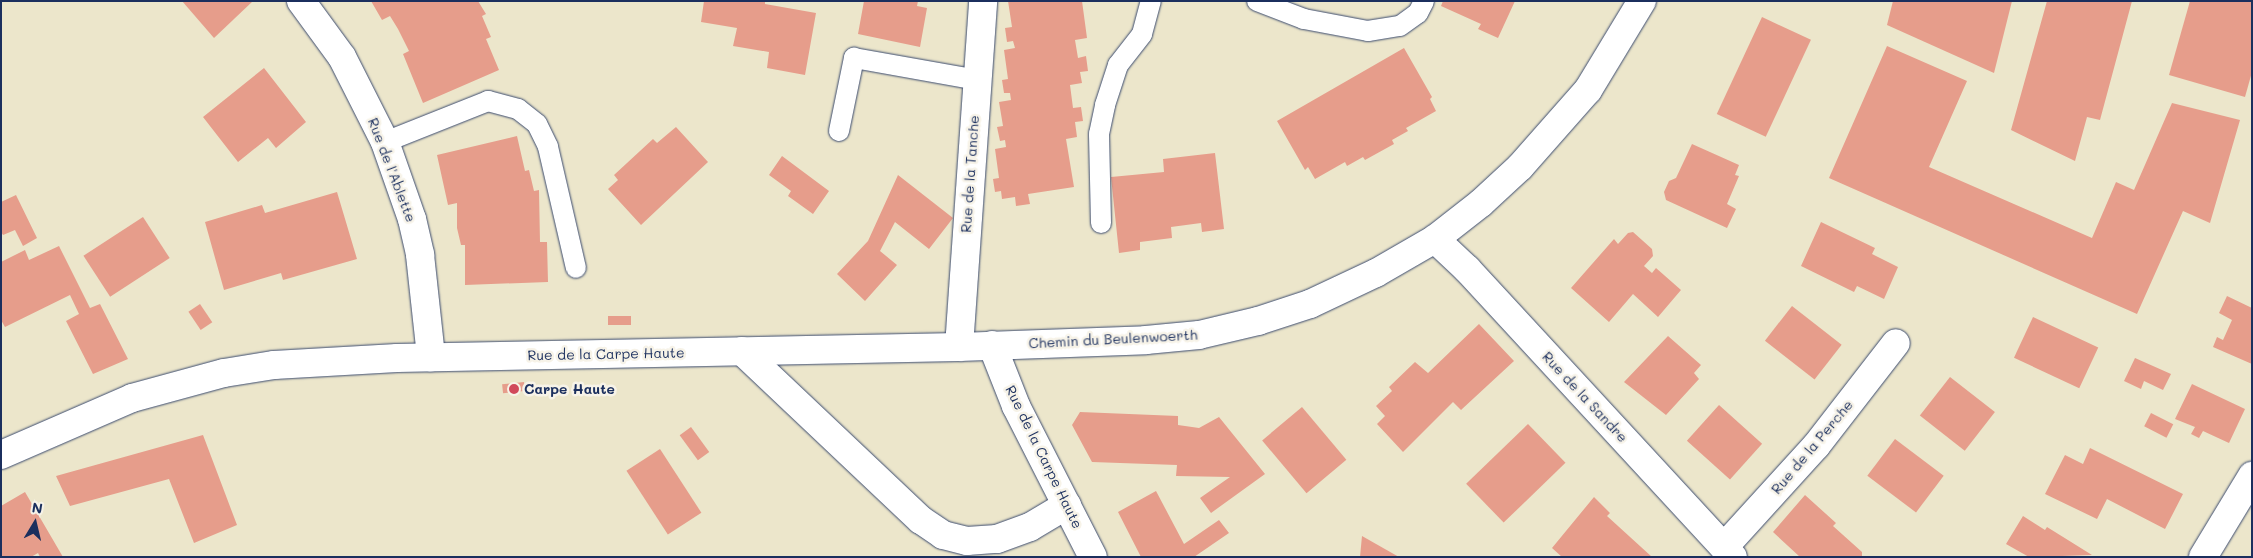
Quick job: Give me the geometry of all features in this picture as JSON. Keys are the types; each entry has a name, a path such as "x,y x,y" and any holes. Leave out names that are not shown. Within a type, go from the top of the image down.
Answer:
{"street":[{"name":"Rue de l'Ablette","path":"301,1 342,58 384,142 412,219 420,255 431,357"},
{"name":"Rue de la Tanche","path":"959,347 983,1"},
{"name":"Chemin du Beulenwoerth","path":"992,345 1199,335 1258,322 1310,304 1368,277 1435,238 1520,167 1561,123 1588,90 1642,1"},
{"name":"Rue de la Sandre","path":"1435,238 1467,268 1728,552"},
{"name":"Rue de la Perche","path":"1728,552 1816,446 1896,343"},
{"name":"Rue de la Carpe Haute","path":"1,455 132,398 224,373 324,360 992,345 1016,406 1093,557"},
{"path":"742,351 789,391 921,520 943,535 966,541 997,539 1030,527 1067,505"},
{"path":"2203,557 2252,476"}],"lane":[{"path":"1102,223 1098,134 1118,65 1142,34 1151,1"},
{"path":"1257,1 1304,19 1368,31 1400,26 1418,13 1424,1"},
{"path":"839,131 854,58 977,80"},
{"path":"384,142 488,101 518,109 537,124 548,148 576,268"}],"building":[{"path":"182,1 253,1 214,38"},
{"path":"371,1 478,1 486,14 482,16 491,37 486,39 499,70 423,103 403,54 409,51 398,29 390,16 382,20"},
{"path":"704,1 765,1 765,4 816,13 805,75 767,68 769,52 733,46 737,28 701,22"},
{"path":"864,1 918,1 917,6 927,8 920,47 858,34"},
{"path":"1008,1 1082,1 1087,38 1075,40 1078,58 1086,56 1088,71 1080,72 1082,83 1070,85 1073,108 1081,107 1083,121 1075,122 1077,137 1066,139 1074,187 1028,194 1030,204 1016,206 1015,197 1002,199 1001,191 995,192 993,179 999,178 995,149 1006,147 1005,140 1000,141 997,127 1003,126 999,102 1011,100 1010,93 1004,93 1002,80 1008,79 1004,50 1015,48 1013,41 1007,42 1005,28 1012,27"},
{"path":"1443,1 1515,1 1498,38 1478,29 1481,24 1441,6"},
{"path":"1893,1 2012,1 1994,73 1887,25"},
{"path":"2047,1 2132,1 2100,120 2087,117 2075,161 2011,130"},
{"path":"2190,1 2252,1 2252,72 2245,97 2169,75"},
{"path":"1762,17 1811,40 1766,137 1717,114"},
{"path":"1887,46 1967,81 1929,167 2092,238 2116,182 2134,190 2172,103 2240,120 2210,223 2183,211 2137,314 1829,178"},
{"path":"1404,48 1432,97 1430,99 1436,111 1406,128 1408,131 1392,140 1394,144 1365,160 1363,157 1347,166 1345,162 1315,179 1308,167 1305,170 1277,121"},
{"path":"264,68 306,122 276,148 268,138 238,162 203,117"},
{"path":"676,127 708,162 641,225 608,189 618,180 614,175 653,139 657,143"},
{"path":"517,136 525,171 529,170 534,191 539,190 540,242 547,242 548,282 465,285 465,245 461,245 457,228 457,203 448,205 437,155"},
{"path":"1692,144 1739,165 1735,175 1739,176 1727,204 1736,209 1727,228 1666,200 1664,192 1669,181 1676,178"},
{"path":"1215,153 1224,229 1202,232 1201,223 1171,227 1172,238 1140,242 1140,250 1119,253 1111,177 1164,172 1163,159"},
{"path":"782,156 829,191 813,214 788,196 791,191 769,175"},
{"path":"898,175 953,218 929,249 895,222 880,251 897,265 865,301 837,274 868,241"},
{"path":"337,192 357,259 283,280 281,273 224,290 205,222 262,205 265,213"},
{"path":"16,195 37,238 23,246 15,230 3,235 1,232 1,202"},
{"path":"143,217 170,258 110,297 83,256"},
{"path":"1821,222 1875,248 1872,254 1898,267 1884,299 1857,286 1854,292 1801,266"},
{"path":"1633,232 1652,249 1653,256 1644,266 1652,273 1656,268 1681,290 1658,317 1633,294 1609,322 1571,288 1614,239 1618,244 1628,233"},
{"path":"59,246 90,308 100,304 128,359 93,374 66,321 79,314 70,295 5,327 1,320 1,262 25,250 29,260"},
{"path":"2227,296 2252,308 2252,364 2213,347 2217,337 2223,340 2232,320 2219,313"},
{"path":"200,304 212,322 201,330 188,312"},
{"path":"1792,306 1842,345 1815,379 1765,341"},
{"path":"608,316 631,316 631,325 608,325"},
{"path":"2033,317 2098,347 2079,388 2014,358"},
{"path":"1479,324 1514,361 1461,410 1453,402 1403,452 1377,424 1385,416 1376,406 1392,391 1389,387 1415,362 1428,373"},
{"path":"1668,336 1701,365 1694,373 1699,379 1666,415 1624,382"},
{"path":"2135,358 2171,374 2163,390 2144,381 2141,389 2124,381"},
{"path":"1950,377 1995,412 1965,451 1920,416"},
{"path":"524,382 525,391 503,393 502,384"},
{"path":"2192,384 2245,409 2229,443 2203,431 2199,438 2191,434 2195,427 2175,419"},
{"path":"1719,405 1762,444 1730,479 1687,441"},
{"path":"1302,407 1346,460 1307,493 1262,440"},
{"path":"1080,412 1178,416 1178,425 1199,428 1219,417 1265,474 1211,513 1200,498 1230,477 1176,476 1177,465 1092,462 1072,425"},
{"path":"2151,413 2173,424 2166,438 2144,426"},
{"path":"1528,424 1566,463 1504,523 1466,484"},
{"path":"691,427 709,452 698,460 680,435"},
{"path":"203,435 237,525 194,543 169,479 70,506 56,476"},
{"path":"1895,439 1944,476 1916,512 1867,476"},
{"path":"2090,448 2183,494 2165,529 2107,499 2097,519 2045,494 2065,455 2083,464"},
{"path":"660,449 701,513 668,535 626,471"},
{"path":"1156,491 1184,544 1219,520 1229,533 1194,557 1141,557 1118,512"},
{"path":"25,492 63,557 40,557 38,553 31,557 1,557 1,506"},
{"path":"1805,495 1836,523 1833,526 1862,552 1862,557 1800,557 1773,532"},
{"path":"1594,497 1610,513 1607,516 1652,557 1562,557 1552,548"},
{"path":"2023,516 2045,530 2047,527 2092,555 2029,557 2006,544"},
{"path":"1362,536 1399,557 1360,557"}],"place":[{"name":"Carpe Haute","path":"514,389"}]}
